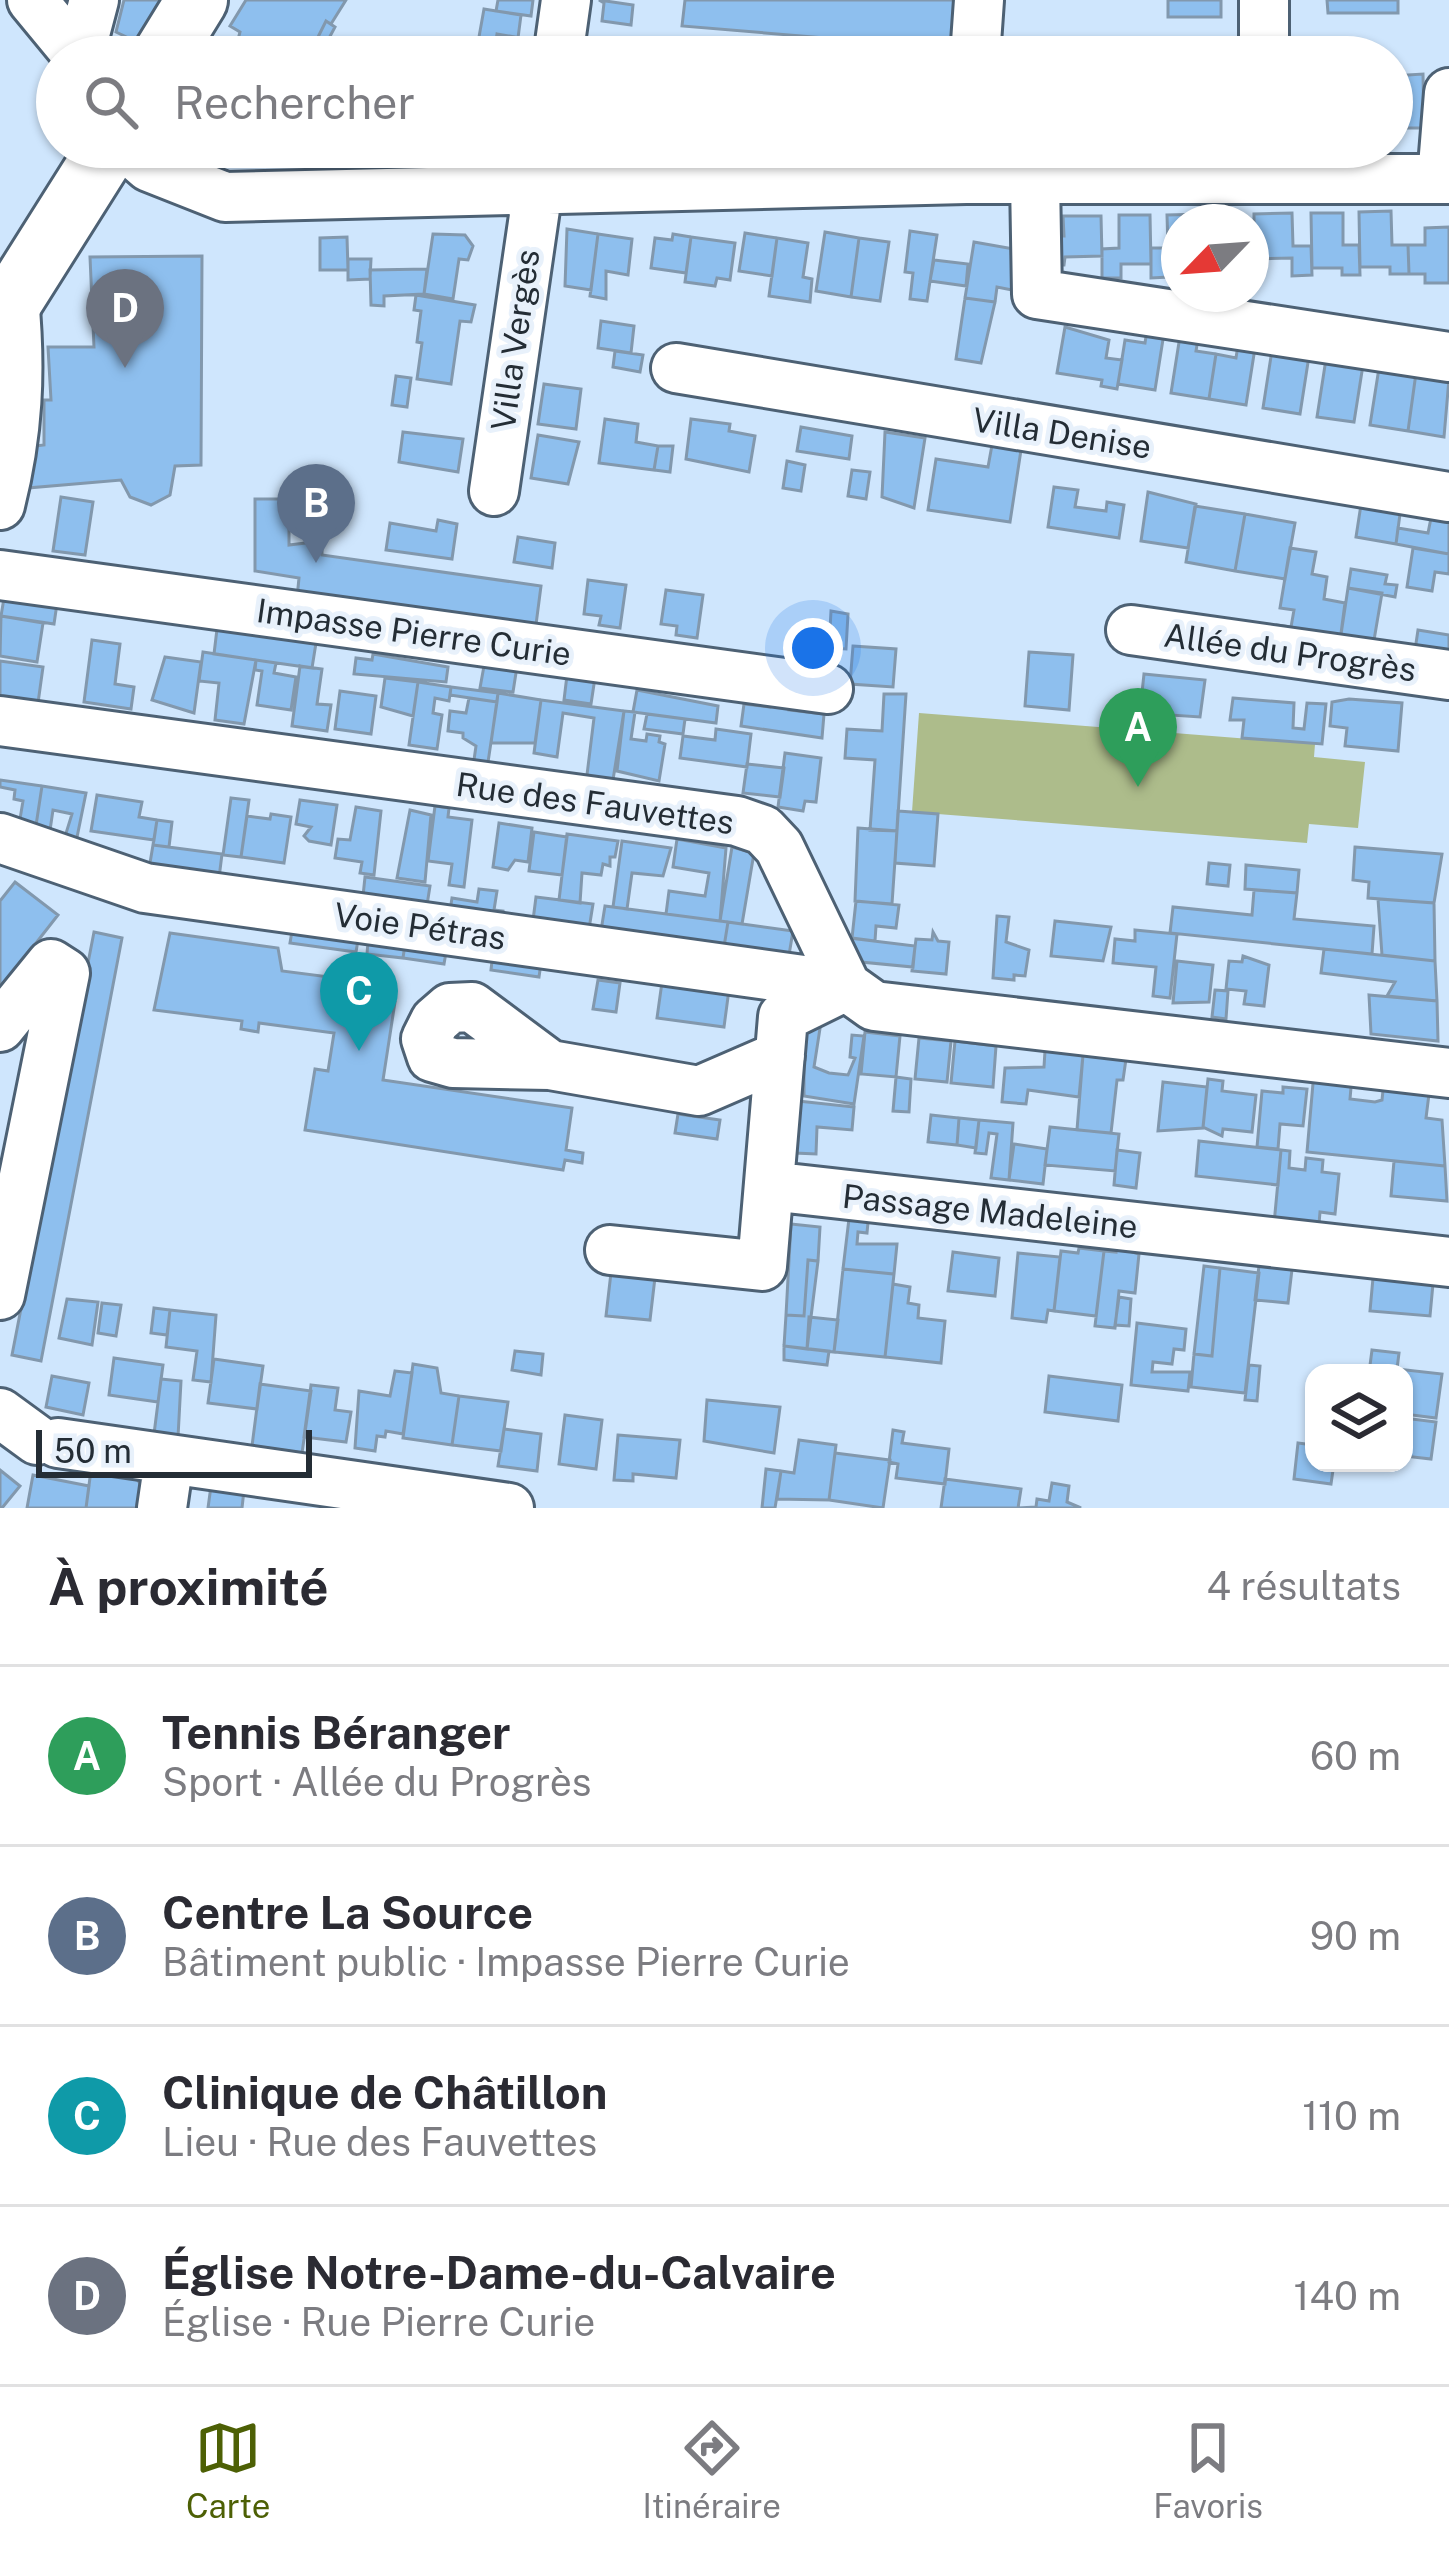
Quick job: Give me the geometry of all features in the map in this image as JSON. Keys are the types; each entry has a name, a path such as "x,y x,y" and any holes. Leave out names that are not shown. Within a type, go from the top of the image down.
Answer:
{"main road":[{"path":"175,36 196,0"},
{"path":"7,309 96,168"}],"street":[{"path":"32,0 62,36"},
{"path":"85,36 94,0"},
{"path":"561,36 566,0"},
{"path":"976,36 979,0"},
{"path":"1264,0 1264,36"},
{"path":"1325,168 1446,178 1449,93"},
{"path":"152,168 225,197 541,168"},
{"path":"206,168 225,197"},
{"name":"Villa Vergès","path":"494,491 541,168"},
{"path":"988,168 1035,180 1197,168"},
{"path":"1035,180 1037,294 1449,357"},
{"path":"0,505 17,424 21,367 7,309"},
{"name":"Villa Denise","path":"676,368 1449,497"},
{"name":"Impasse Pierre Curie","path":"0,575 827,689"},
{"name":"Allée du Progrès","path":"1131,630 1449,675"},
{"name":"Rue des Fauvettes","path":"0,722 737,821 763,830 779,848 846,986"},
{"name":"Voie Pétras","path":"0,838 145,888 846,986"},
{"path":"0,1027 51,964 65,973 0,1295"},
{"path":"610,1250 762,1266 783,1017 846,986 874,1006 1449,1073"},
{"path":"550,1066 699,1091 780,1056"},
{"name":"Passage Madeleine","path":"769,1186 1449,1262"},
{"path":"32,1432 169,1460 509,1508"},
{"path":"162,1508 169,1460"}],"green space":[{"path":"919,713 1315,744 1314,757 1365,762 1358,828 1309,824 1307,843 912,812"}],"building":[{"path":"124,0 163,0 141,36 116,32"},
{"path":"246,0 346,0 318,36 239,36 230,26"},
{"path":"498,0 533,0 531,16 496,11"},
{"path":"599,0 633,5 631,25 602,21 604,3"},
{"path":"685,0 961,0 958,36 802,36 682,26"},
{"path":"1168,0 1221,0 1221,17 1168,17"},
{"path":"1327,0 1398,0 1398,13 1328,13"},
{"path":"484,9 521,15 518,36 479,36"},
{"path":"326,21 335,27 330,36 318,36"},
{"path":"1423,74 1424,128 1413,128 1413,75"},
{"path":"1391,211 1392,245 1408,245 1409,274 1390,274 1390,267 1360,267 1359,212"},
{"path":"1292,213 1293,246 1311,246 1312,275 1292,276 1292,258 1269,259 1269,214"},
{"path":"1311,213 1343,213 1343,245 1359,245 1360,275 1342,275 1342,268 1312,268"},
{"path":"1119,215 1150,215 1151,264 1121,264 1121,278 1102,278 1102,249 1119,248"},
{"path":"1063,216 1101,216 1102,256 1065,257 1064,265 1048,265 1047,236 1064,236"},
{"path":"1449,227 1449,283 1425,283 1425,274 1409,274 1408,245 1425,245 1425,228"},
{"path":"567,229 598,234 591,290 565,286"},
{"path":"910,231 937,235 927,301 910,299 913,273 905,272"},
{"path":"825,232 859,238 851,297 816,291"},
{"path":"745,233 777,238 772,276 739,271"},
{"path":"433,234 465,235 473,246 468,260 459,259 453,299 424,294"},
{"path":"598,234 632,239 628,275 606,271 606,299 590,296"},
{"path":"673,234 691,237 686,273 651,268 655,238 672,240"},
{"path":"347,237 348,270 320,270 320,238"},
{"path":"691,237 735,243 730,280 717,278 715,286 685,282"},
{"path":"777,238 808,243 803,277 812,279 810,302 769,296"},
{"path":"859,238 889,242 880,301 851,297"},
{"path":"974,242 1019,250 1012,290 997,287 995,302 965,298"},
{"path":"1151,248 1161,248 1161,277 1151,278"},
{"path":"202,256 201,465 175,466 170,495 151,505 130,497 121,480 27,488 27,447 44,445 44,400 51,400 48,347 94,347 90,257"},
{"path":"348,259 371,259 370,279 348,280"},
{"path":"934,260 968,264 966,286 930,281"},
{"path":"427,269 424,294 384,296 384,306 371,305 370,270"},
{"path":"416,295 475,305 471,322 460,321 451,384 417,379 422,343 417,342 421,311 414,310"},
{"path":"965,298 995,302 981,363 956,359"},
{"path":"601,321 634,326 631,353 598,348"},
{"path":"1065,327 1109,340 1106,358 1122,360 1117,389 1101,386 1102,380 1057,373"},
{"path":"1147,330 1164,333 1155,390 1118,384 1125,340 1145,343"},
{"path":"1180,336 1198,339 1196,351 1216,354 1209,399 1171,393"},
{"path":"1238,345 1255,348 1246,405 1209,399 1216,354 1236,358"},
{"path":"1272,350 1309,356 1300,414 1263,408"},
{"path":"615,351 643,355 640,372 613,367"},
{"path":"1326,359 1363,365 1354,422 1317,417"},
{"path":"1379,368 1416,373 1408,431 1370,425"},
{"path":"1416,373 1449,379 1444,437 1408,431"},
{"path":"396,376 411,378 407,407 392,405"},
{"path":"544,384 581,389 576,429 538,424"},
{"path":"605,419 638,424 636,442 658,446 654,470 599,463"},
{"path":"691,419 730,424 729,431 755,436 749,472 686,459"},
{"path":"801,427 852,436 849,459 797,451"},
{"path":"403,432 463,439 458,472 399,462"},
{"path":"885,432 925,438 914,508 882,497"},
{"path":"538,435 579,442 568,484 531,478"},
{"path":"992,445 1021,450 1010,522 928,510 936,459 988,467"},
{"path":"658,446 673,446 670,472 654,470"},
{"path":"787,461 805,465 801,491 783,488"},
{"path":"852,470 870,472 866,499 848,496"},
{"path":"1054,487 1078,490 1075,507 1106,511 1107,502 1124,505 1119,538 1048,527"},
{"path":"1148,492 1196,504 1188,548 1141,541"},
{"path":"61,497 93,502 85,555 53,551"},
{"path":"1362,498 1373,499 1371,509 1400,514 1396,544 1356,537"},
{"path":"255,499 289,499 289,545 322,541 322,555 541,586 534,640 296,608 299,578 255,571"},
{"path":"1195,506 1245,514 1235,571 1186,562"},
{"path":"1432,513 1449,516 1449,554 1396,544 1398,528 1428,533"},
{"path":"1245,514 1295,523 1285,579 1235,571"},
{"path":"438,520 457,524 452,559 386,550 390,523 436,531"},
{"path":"518,537 555,543 552,568 514,562"},
{"path":"1290,548 1316,552 1312,574 1327,577 1324,599 1345,603 1340,641 1276,634 1277,625 1291,627 1294,610 1280,608"},
{"path":"1413,548 1449,554 1449,574 1435,572 1432,591 1407,587"},
{"path":"1351,569 1387,575 1385,584 1397,585 1395,597 1348,588"},
{"path":"588,580 626,585 620,628 599,625 601,616 584,614"},
{"path":"1348,588 1382,593 1373,646 1340,641"},
{"path":"59,590 54,624 1,616 4,598"},
{"path":"666,590 703,595 697,638 676,635 677,626 661,624"},
{"path":"831,611 848,614 846,649 829,648"},
{"path":"1,616 43,623 37,662 0,656"},
{"path":"217,629 316,643 312,668 214,654"},
{"path":"1418,630 1449,635 1449,654 1415,650"},
{"path":"92,640 120,644 115,684 134,687 131,709 84,702"},
{"path":"853,646 896,649 893,687 850,684"},
{"path":"203,652 256,660 244,724 215,720 219,683 199,681"},
{"path":"1029,652 1073,655 1069,710 1025,706"},
{"path":"373,654 448,667 446,682 354,674 356,658 372,660"},
{"path":"486,655 518,660 513,692 480,688"},
{"path":"165,657 201,662 194,713 152,700"},
{"path":"256,660 276,663 274,673 296,677 291,710 257,705 262,671 255,670"},
{"path":"0,661 43,667 38,703 0,698"},
{"path":"300,666 322,669 317,704 331,705 327,731 292,726"},
{"path":"568,667 596,671 591,704 564,700"},
{"path":"1144,674 1205,680 1200,717 1156,714 1154,731 1138,730"},
{"path":"385,678 418,682 413,716 381,707"},
{"path":"418,682 451,687 449,701 435,698 433,713 442,715 437,749 409,745"},
{"path":"451,687 498,693 497,702 450,695"},
{"path":"637,690 718,706 716,723 633,712"},
{"path":"340,691 376,696 371,734 335,729"},
{"path":"498,693 541,700 535,743 491,743"},
{"path":"772,693 791,696 789,710 824,714 822,738 741,726 744,704 770,707"},
{"path":"884,694 906,694 897,831 870,830 875,760 845,758 847,729 882,731"},
{"path":"469,698 497,702 487,769 473,767 476,746 463,733 448,731 450,711 466,713"},
{"path":"1233,698 1294,703 1293,728 1304,729 1307,703 1326,704 1322,744 1242,738 1244,720 1230,720"},
{"path":"541,700 624,711 612,786 586,783 594,718 563,713 557,757 534,753"},
{"path":"1332,702 1402,703 1398,751 1345,746 1347,728 1330,726"},
{"path":"624,711 635,712 631,739 646,741 647,734 660,736 659,742 665,744 659,781 617,771"},
{"path":"647,714 685,719 683,734 644,729"},
{"path":"716,729 751,734 747,767 680,758 683,736 715,740"},
{"path":"785,753 821,758 816,802 805,801 803,811 778,807"},
{"path":"747,764 784,768 780,797 743,793"},
{"path":"0,780 42,786 35,832 4,821 7,814 20,819 23,801 14,799 15,790 0,787"},
{"path":"42,786 86,793 75,847 63,843 72,814 53,810 49,837 35,832"},
{"path":"97,795 142,802 139,817 157,820 154,840 91,831"},
{"path":"231,798 249,800 241,857 223,855"},
{"path":"300,800 337,805 331,845 304,836 311,827 296,824"},
{"path":"435,806 449,808 448,817 472,820 464,887 449,885 452,864 428,861"},
{"path":"356,807 381,811 374,875 360,873 362,862 335,858 338,839 350,840"},
{"path":"410,810 431,815 425,882 397,878"},
{"path":"898,811 938,814 934,866 895,863"},
{"path":"271,814 291,817 284,863 241,857 247,816 270,819"},
{"path":"157,820 172,822 169,847 153,845"},
{"path":"499,823 532,828 528,862 515,860 508,870 493,867"},
{"path":"858,828 897,831 892,904 855,901"},
{"path":"534,832 567,837 562,875 529,871"},
{"path":"567,834 618,841 615,857 610,857 610,866 603,864 601,875 582,873 580,903 559,900"},
{"path":"677,839 726,848 720,921 666,914 669,891 705,896 709,873 673,867"},
{"path":"622,841 671,848 663,876 632,873 627,909 613,907"},
{"path":"153,845 222,854 218,886 148,875"},
{"path":"732,847 754,853 742,924 720,921"},
{"path":"1355,847 1442,854 1434,903 1368,898 1369,882 1353,880"},
{"path":"1209,863 1230,865 1228,886 1207,884"},
{"path":"1246,865 1299,870 1297,893 1245,889"},
{"path":"365,877 430,886 427,905 363,896"},
{"path":"15,882 58,915 0,989 0,901"},
{"path":"479,889 497,891 494,910 503,911 502,924 449,917 452,898 477,902"},
{"path":"1254,890 1297,893 1294,919 1374,926 1372,954 1170,933 1173,907 1252,915"},
{"path":"536,897 593,904 588,935 532,928"},
{"path":"1378,899 1434,903 1435,961 1382,955"},
{"path":"856,901 899,905 896,928 876,926 875,941 852,938"},
{"path":"605,906 728,922 723,953 600,937"},
{"path":"295,913 361,922 356,952 290,943"},
{"path":"997,916 1009,917 1006,942 1029,950 1025,976 1014,975 1014,980 993,978"},
{"path":"1055,921 1111,927 1103,961 1051,956"},
{"path":"728,922 793,931 789,955 723,953"},
{"path":"1135,930 1177,934 1170,998 1153,996 1156,967 1113,963 1115,939 1135,941"},
{"path":"94,932 122,938 41,1361 12,1355"},
{"path":"933,932 938,941 949,942 946,974 912,971 916,939 932,940"},
{"path":"170,933 278,948 282,971 368,982 365,997 395,1002 383,1080 572,1108 566,1150 583,1153 582,1163 565,1160 563,1170 305,1130 315,1069 328,1071 334,1033 259,1023 258,1032 241,1029 242,1021 154,1010"},
{"path":"449,935 444,964 403,958 406,937"},
{"path":"406,937 403,958 367,954 368,942"},
{"path":"849,938 915,946 913,967 861,962"},
{"path":"1324,949 1435,961 1437,1001 1387,996 1395,982 1321,973"},
{"path":"493,952 542,956 539,977 491,970"},
{"path":"1243,956 1269,965 1264,1006 1244,1004 1246,991 1226,989 1229,961 1242,962"},
{"path":"1177,961 1213,965 1209,1002 1173,1003"},
{"path":"663,975 730,982 724,1027 657,1018"},
{"path":"598,980 620,983 616,1012 593,1009"},
{"path":"1215,990 1228,991 1226,1019 1212,1017"},
{"path":"1369,995 1437,1001 1438,1041 1371,1034"},
{"path":"804,1020 821,1022 814,1067 829,1073 848,1075 855,1058 850,1057 852,1035 864,1036 854,1104 804,1096"},
{"path":"865,1032 900,1036 896,1077 861,1074"},
{"path":"919,1038 951,1041 947,1082 915,1079"},
{"path":"955,1041 996,1046 993,1087 951,1083"},
{"path":"1045,1051 1083,1055 1079,1097 1028,1090 1026,1104 1002,1102 1005,1068 1044,1067"},
{"path":"1083,1055 1126,1059 1123,1080 1117,1080 1111,1133 1077,1130"},
{"path":"1314,1072 1352,1076 1350,1099 1382,1100 1384,1081 1430,1086 1426,1118 1442,1120 1445,1166 1307,1152"},
{"path":"896,1077 911,1079 909,1112 893,1111"},
{"path":"1208,1079 1223,1081 1222,1091 1256,1095 1252,1132 1223,1129 1222,1136 1203,1127"},
{"path":"1163,1082 1207,1087 1203,1128 1158,1131"},
{"path":"1283,1087 1307,1089 1303,1126 1280,1124 1278,1149 1257,1147 1262,1091 1283,1093"},
{"path":"798,1101 854,1107 852,1130 817,1127 816,1154 795,1153"},
{"path":"678,1114 720,1120 717,1139 675,1133"},
{"path":"931,1115 959,1118 957,1145 928,1142"},
{"path":"959,1118 979,1120 976,1148 957,1145"},
{"path":"979,1120 1013,1123 1009,1180 991,1178 997,1134 989,1133 986,1154 975,1153"},
{"path":"1050,1127 1119,1134 1115,1171 1045,1165"},
{"path":"1199,1141 1281,1150 1278,1185 1196,1176"},
{"path":"1014,1144 1047,1149 1043,1184 1009,1180"},
{"path":"1117,1150 1140,1153 1136,1188 1114,1185"},
{"path":"1281,1150 1290,1151 1289,1168 1305,1170 1306,1158 1323,1160 1322,1172 1339,1174 1335,1214 1320,1212 1319,1224 1274,1224"},
{"path":"1394,1161 1445,1166 1447,1201 1391,1196"},
{"path":"851,1202 869,1212 867,1233 858,1232 857,1244 897,1244 894,1274 843,1269"},
{"path":"791,1224 820,1227 818,1261 808,1260 804,1316 786,1315"},
{"path":"1116,1247 1139,1254 1135,1293 1119,1291 1115,1328 1095,1326 1104,1251 1116,1252"},
{"path":"1079,1248 1104,1251 1096,1316 1054,1311 1061,1251 1078,1253"},
{"path":"953,1252 999,1258 995,1296 948,1291"},
{"path":"1018,1253 1060,1257 1054,1311 1048,1310 1046,1322 1012,1318"},
{"path":"1260,1257 1293,1261 1288,1303 1255,1300"},
{"path":"808,1260 818,1261 807,1349 784,1346 786,1315 804,1316"},
{"path":"612,1264 656,1269 650,1320 606,1316"},
{"path":"1204,1266 1220,1268 1212,1356 1194,1354"},
{"path":"1374,1267 1434,1273 1430,1316 1370,1311"},
{"path":"1220,1268 1259,1273 1245,1393 1191,1387 1194,1354 1212,1356"},
{"path":"843,1269 894,1274 885,1357 834,1352"},
{"path":"893,1284 910,1287 908,1303 919,1305 918,1318 945,1321 941,1363 885,1357"},
{"path":"1119,1297 1131,1299 1129,1326 1115,1325"},
{"path":"67,1299 98,1302 92,1345 59,1338"},
{"path":"102,1303 121,1305 116,1336 98,1333"},
{"path":"154,1308 170,1310 167,1335 151,1333"},
{"path":"170,1310 216,1315 211,1382 193,1380 197,1351 166,1347"},
{"path":"809,1317 838,1320 834,1352 807,1349"},
{"path":"1137,1323 1186,1329 1184,1350 1174,1349 1172,1364 1153,1362 1152,1372 1190,1372 1188,1391 1131,1385"},
{"path":"784,1346 829,1351 827,1365 784,1360"},
{"path":"1372,1350 1399,1353 1398,1364 1370,1364"},
{"path":"515,1351 543,1354 541,1375 512,1370"},
{"path":"114,1358 163,1365 158,1402 109,1395"},
{"path":"214,1359 263,1366 257,1409 208,1403"},
{"path":"413,1364 437,1368 441,1393 459,1396 452,1445 403,1438"},
{"path":"1249,1365 1260,1366 1257,1401 1245,1400"},
{"path":"395,1371 412,1373 403,1434 386,1431 385,1437 377,1436 375,1451 355,1448 359,1391 390,1396"},
{"path":"1413,1371 1442,1374 1436,1418 1413,1415"},
{"path":"52,1376 89,1383 83,1415 46,1407"},
{"path":"1049,1376 1122,1385 1118,1421 1045,1412"},
{"path":"161,1379 181,1381 178,1437 154,1434"},
{"path":"260,1384 311,1391 302,1453 252,1446"},
{"path":"311,1385 338,1388 335,1410 351,1412 346,1442 304,1437"},
{"path":"459,1396 508,1402 501,1451 452,1445"},
{"path":"707,1400 780,1407 774,1453 704,1441"},
{"path":"565,1415 602,1420 596,1469 559,1464"},
{"path":"1413,1419 1436,1422 1431,1459 1413,1457"},
{"path":"504,1429 541,1434 537,1471 498,1466"},
{"path":"893,1430 904,1432 902,1443 949,1449 945,1484 896,1478 898,1464 889,1462"},
{"path":"618,1435 680,1440 676,1478 633,1474 633,1481 614,1480"},
{"path":"799,1440 836,1445 829,1500 777,1499 781,1471 794,1473"},
{"path":"1298,1443 1305,1444 1305,1472 1333,1472 1331,1484 1294,1479"},
{"path":"835,1453 890,1460 883,1508 829,1500"},
{"path":"766,1469 781,1471 775,1508 762,1508"},
{"path":"0,1470 20,1486 2,1508 0,1508"},
{"path":"91,1470 134,1476 145,1489 142,1508 86,1508"},
{"path":"33,1475 89,1486 86,1508 27,1508"},
{"path":"945,1479 1021,1489 1018,1508 941,1508"},
{"path":"1052,1483 1069,1486 1067,1502 1081,1508 1018,1508 1036,1507 1037,1499 1049,1501"},
{"path":"211,1486 244,1490 242,1508 208,1508"}],"place":[{"name":"Église Notre-Dame-du-Calvaire","path":"125,368"},
{"name":"Centre La Source","path":"316,563"},
{"name":"Tennis Béranger","path":"1138,787"},
{"name":"Clinique de Châtillon","path":"359,1051"}]}
